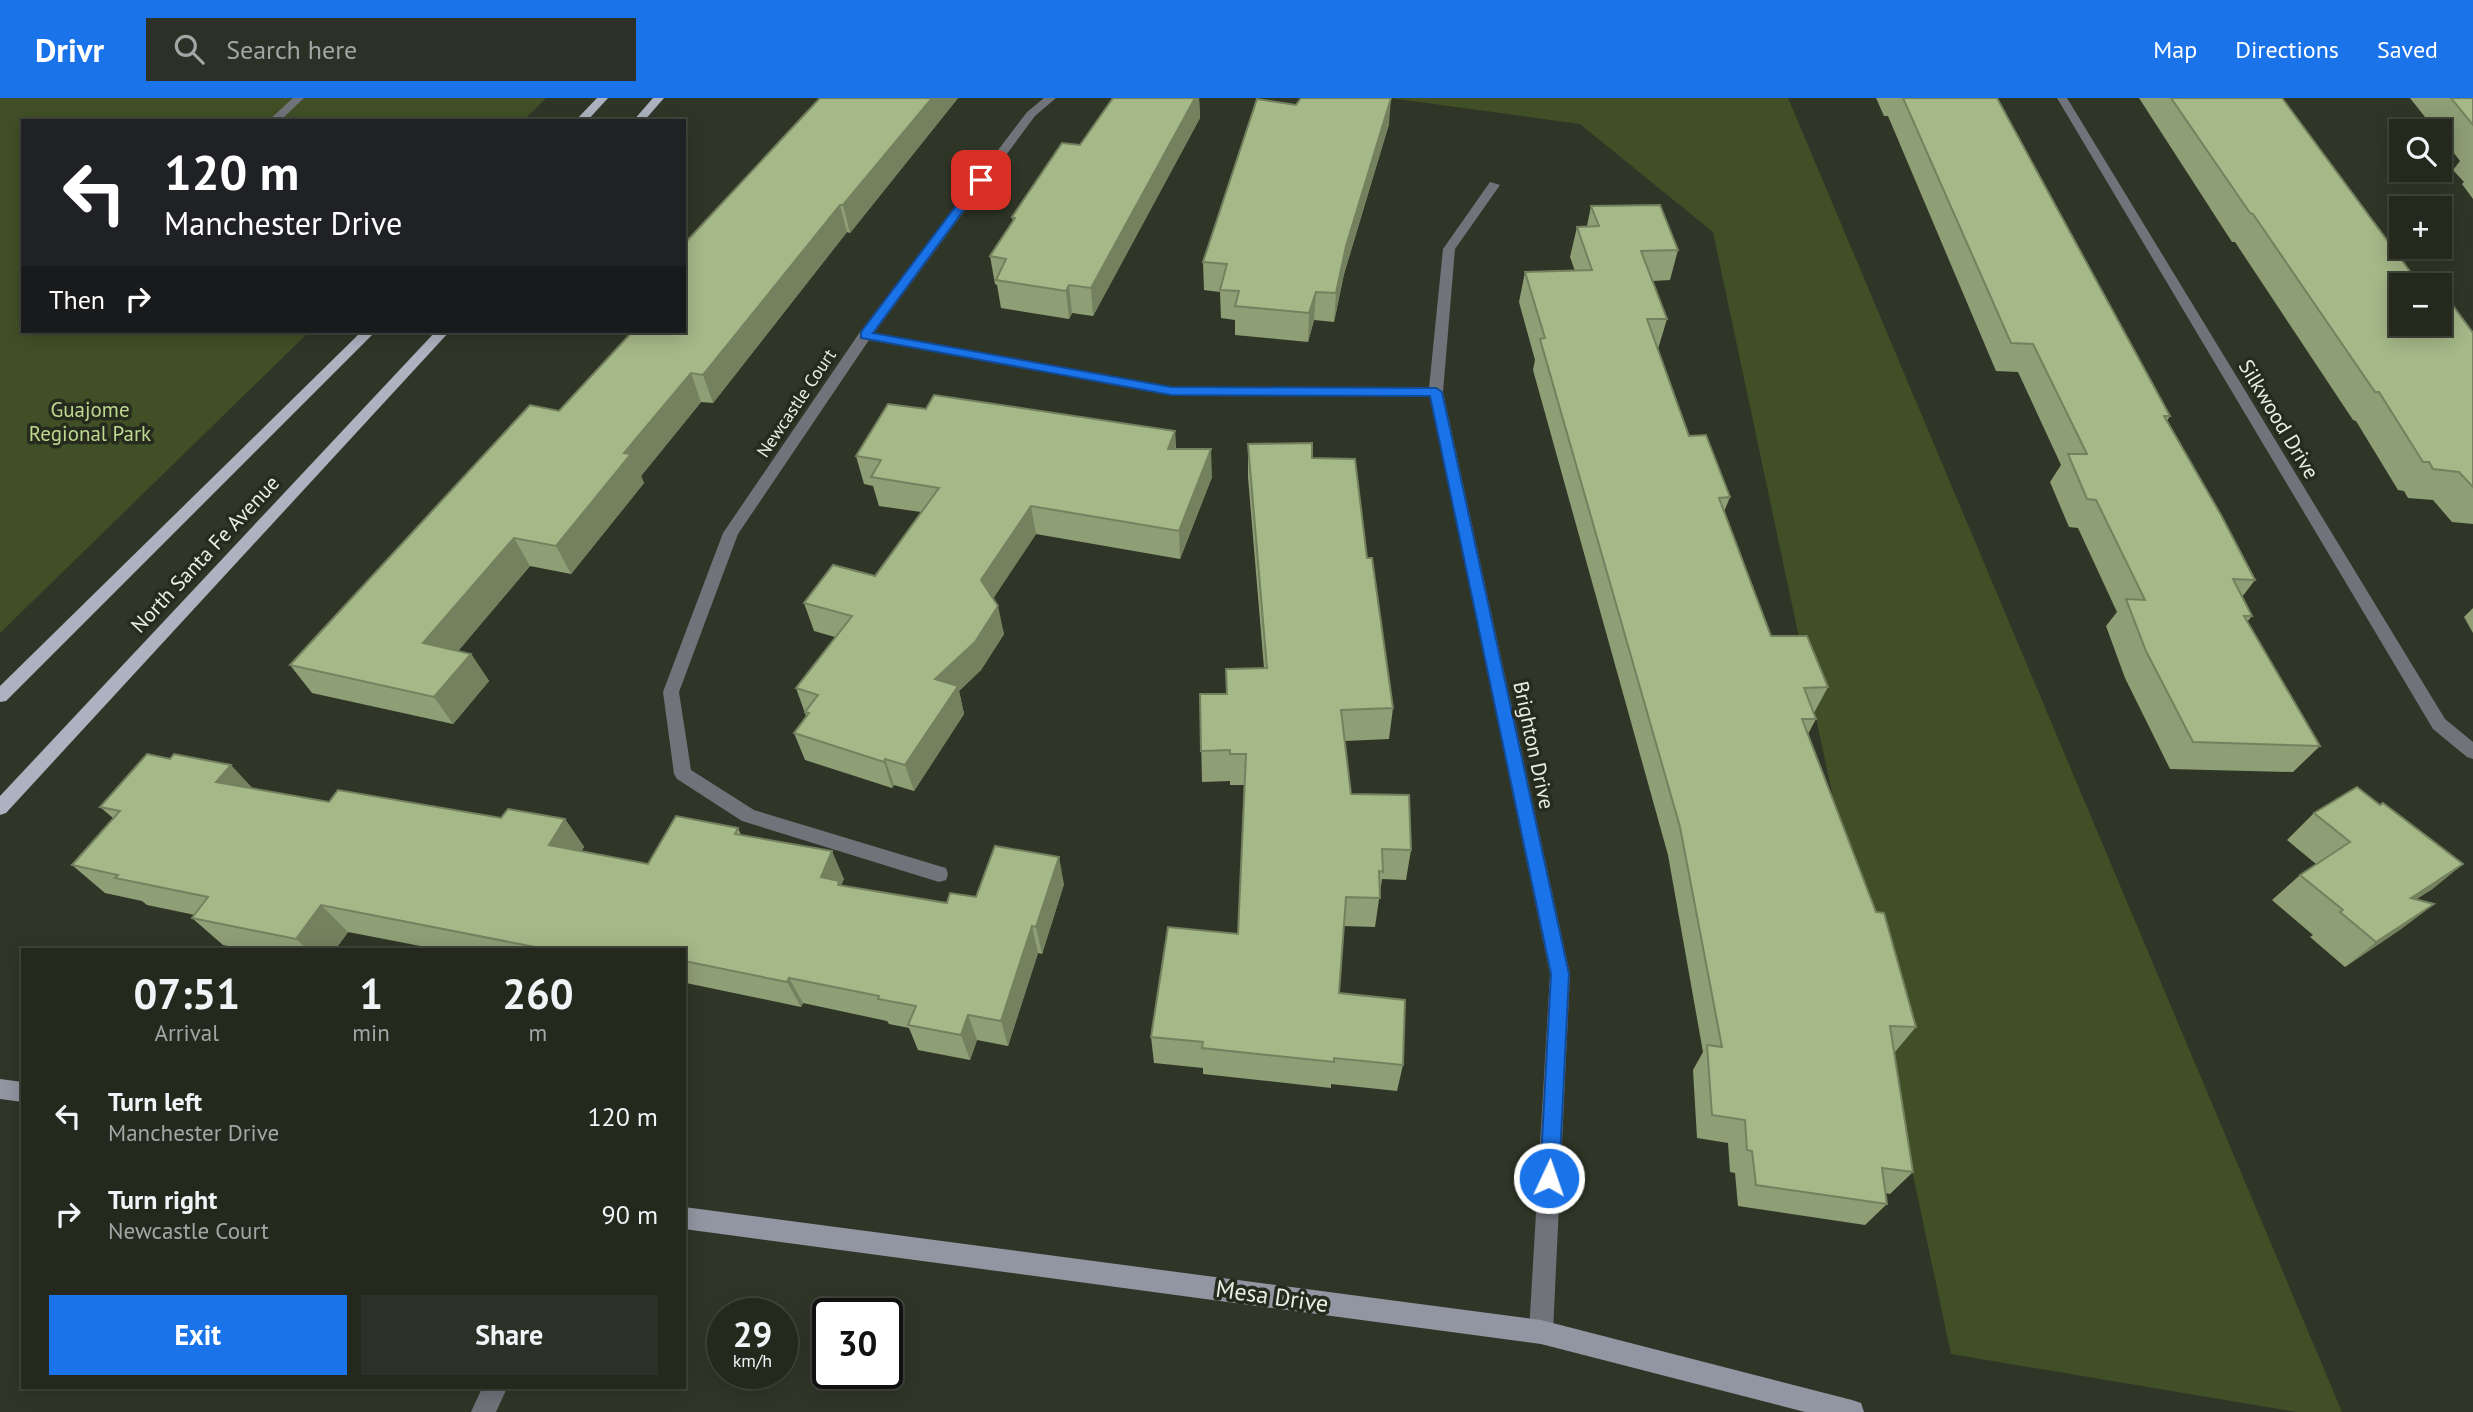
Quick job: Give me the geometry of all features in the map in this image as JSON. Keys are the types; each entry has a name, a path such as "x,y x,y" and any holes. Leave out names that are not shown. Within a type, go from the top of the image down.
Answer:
{"main road":[{"path":"582,119 603,98"},
{"path":"640,119 659,98"},
{"name":"North Santa Fe Avenue","path":"0,696 367,333"},
{"name":"North Santa Fe Avenue","path":"0,808 441,333"},
{"path":"0,1089 21,1092"},
{"name":"Mesa Drive","path":"686,1218 1541,1332 1852,1412"}],"street":[{"path":"275,119 299,98"},
{"name":"Newcastle Court","path":"939,874 747,816 683,774 671,692 731,533 865,335 1031,114 1051,98"},
{"name":"Silkwood Drive","path":"2062,98 2439,724 2473,752"},
{"name":"Brighton Drive","path":"1494,185 1449,249 1436,392 1560,974 1541,1332"},
{"path":"865,335 1171,391 1436,392"},
{"path":"483,1412 494,1389"}],"green space":[{"name":"Guajome Regional Park","path":"0,98 546,98 525,119 21,119 21,333 308,333 0,633"},
{"path":"1390,98 1788,98 2342,1412 2297,1412 1951,1354 1713,232 1580,124"}],"building":[{"path":"820,98 932,98 843,205 840,205 703,375 691,373 624,453 631,454 556,546 514,538 423,643 471,654 434,697 290,665 530,405 559,411 631,333 686,333 686,242"},
{"path":"1113,98 1195,98 1091,288 1069,285 1066,291 996,280 1006,259 990,256 1015,218 1012,217 1062,143 1080,145"},
{"path":"1301,98 1391,98 1346,246 1336,293 1316,292 1309,313 1235,306 1239,291 1220,290 1227,264 1203,262 1257,99 1296,105"},
{"path":"1903,98 1997,98 2170,416 2164,416 2255,580 2233,579 2252,616 2244,616 2320,746 2193,742 2146,651 2126,599 2145,600 2096,500 2087,499 2068,454 2087,454 2033,344 2011,343"},
{"path":"2171,98 2282,98 2389,243 2389,259 2401,259 2411,273 2389,273 2389,336 2452,336 2452,304 2473,333 2473,487 2459,472 2433,469 2429,462 2423,462 2379,392 2375,392"},
{"path":"2451,98 2473,98 2473,125"},
{"path":"1660,205 1678,250 1641,251 1667,319 1647,319 1689,436 1706,435 1730,497 1719,498 1771,636 1807,636 1828,687 1804,688 1816,719 1802,719 1876,912 1884,913 1916,1027 1890,1026 1913,1172 1882,1168 1887,1204 1756,1185 1752,1151 1747,1150 1745,1120 1712,1115 1707,1045 1722,1047 1680,827 1540,339 1545,338 1525,272 1592,270 1577,227 1599,226 1591,206"},
{"path":"934,395 1175,431 1168,449 1211,449 1179,531 1031,506 981,580 998,606 975,642 935,679 958,686 905,765 885,759 884,762 794,733 818,695 796,688 852,616 804,603 833,565 875,576 939,488 871,477 881,460 856,456 888,404 926,409"},
{"path":"1312,443 1312,458 1355,459 1367,558 1372,558 1393,708 1341,710 1351,794 1409,795 1411,850 1382,849 1383,872 1379,871 1380,898 1346,897 1339,993 1405,1000 1403,1065 1334,1058 1334,1062 1202,1048 1203,1042 1151,1037 1168,927 1238,934 1246,754 1230,754 1230,750 1201,751 1200,694 1227,694 1226,669 1267,668 1248,444"},
{"path":"147,754 170,759 174,754 231,765 216,782 329,802 338,790 501,818 508,809 565,819 549,845 648,864 676,816 738,828 735,834 832,851 821,877 839,881 838,885 947,903 950,893 976,897 995,846 1059,857 1036,927 1032,926 1001,1021 968,1015 961,1035 908,1025 916,1006 789,978 787,982 686,961 686,948 540,948 321,905 296,939 192,918 208,897 115,878 118,875 72,865 120,811 100,807"},
{"path":"2357,787 2380,805 2383,803 2463,864 2411,898 2434,904 2376,942 2340,912 2343,910 2300,875 2350,842 2314,813"}],"route":[{"path":"981,180 865,335 1171,391 1436,392 1560,974 1549,1178"}]}
